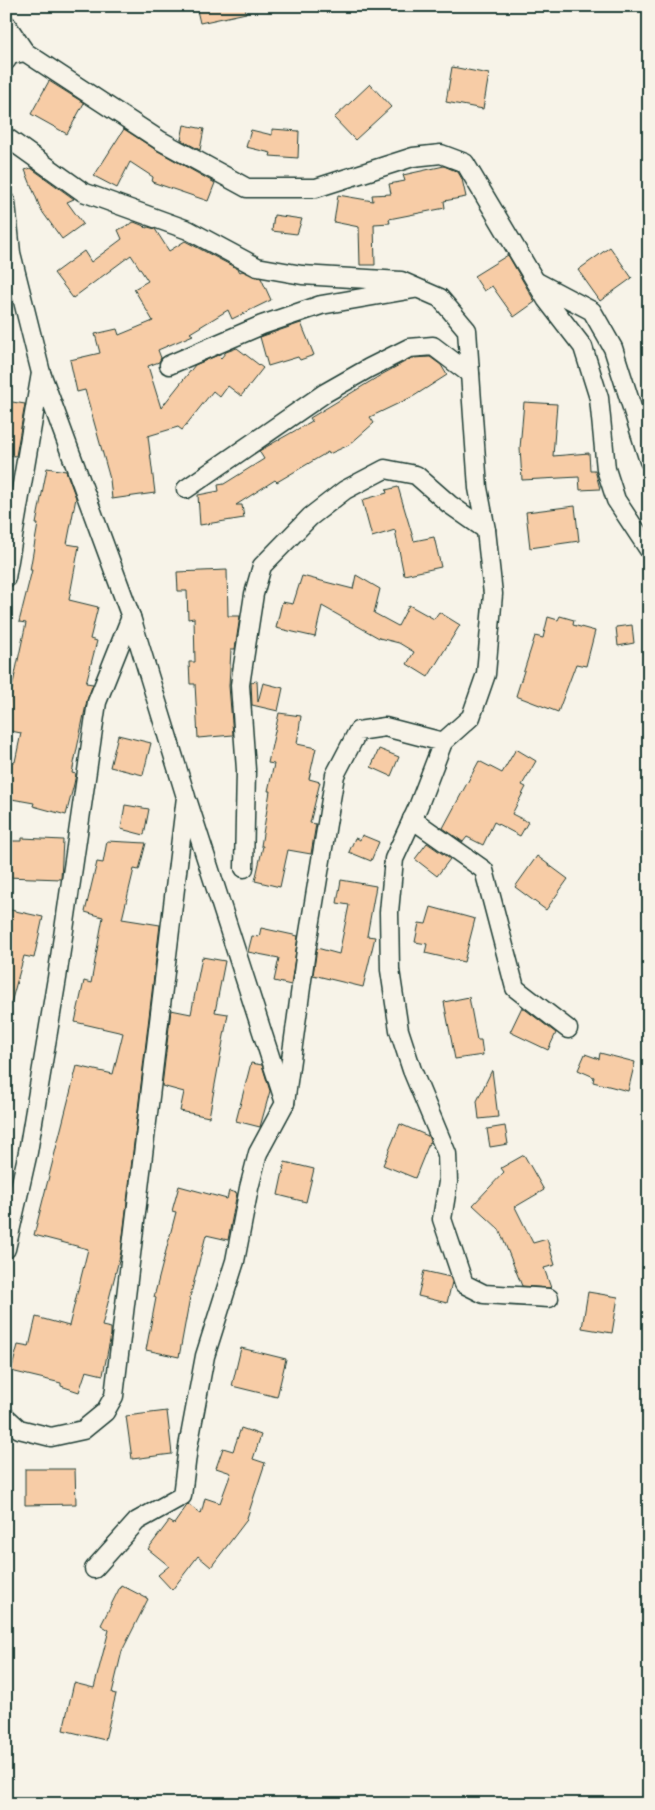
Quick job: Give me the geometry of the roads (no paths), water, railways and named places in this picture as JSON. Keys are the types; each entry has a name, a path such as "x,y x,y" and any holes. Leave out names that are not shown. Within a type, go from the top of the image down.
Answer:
{"street":[{"path":"6,24 25,52 161,140 247,188 316,188 413,157 441,154 465,163 546,299 583,347 599,398 606,469 616,500 649,550"},
{"path":"6,61 10,55 25,52"},
{"path":"6,137 83,192 188,230 258,267 302,275 401,281 440,298 467,330 478,488 486,530 493,594 486,674 471,717 443,742 394,859 389,912 390,970 399,1030 412,1070 447,1154 448,1182 442,1219 464,1284 484,1294 549,1298"},
{"path":"6,202 11,253 41,373 131,617 186,796 285,1103"},
{"path":"536,282 592,311 613,348 649,461"},
{"path":"169,365 262,325 321,305 417,288"},
{"path":"186,490 325,394 369,368 409,348 433,346 470,374"},
{"path":"6,578 41,373"},
{"path":"244,868 246,770 240,685 254,594 262,566 310,517 345,490 386,469 416,475 449,504 486,530"},
{"path":"6,1249 28,1152 49,1026 97,702 131,617"},
{"path":"94,1569 137,1521 182,1496 188,1447 205,1356 235,1261 249,1188 258,1153 285,1103 306,951 335,775 358,731 385,727 443,742"},
{"path":"6,1417 19,1429 51,1437 83,1430 105,1412 114,1396 186,796"},
{"path":"412,819 484,870 515,988 568,1030"}]}
